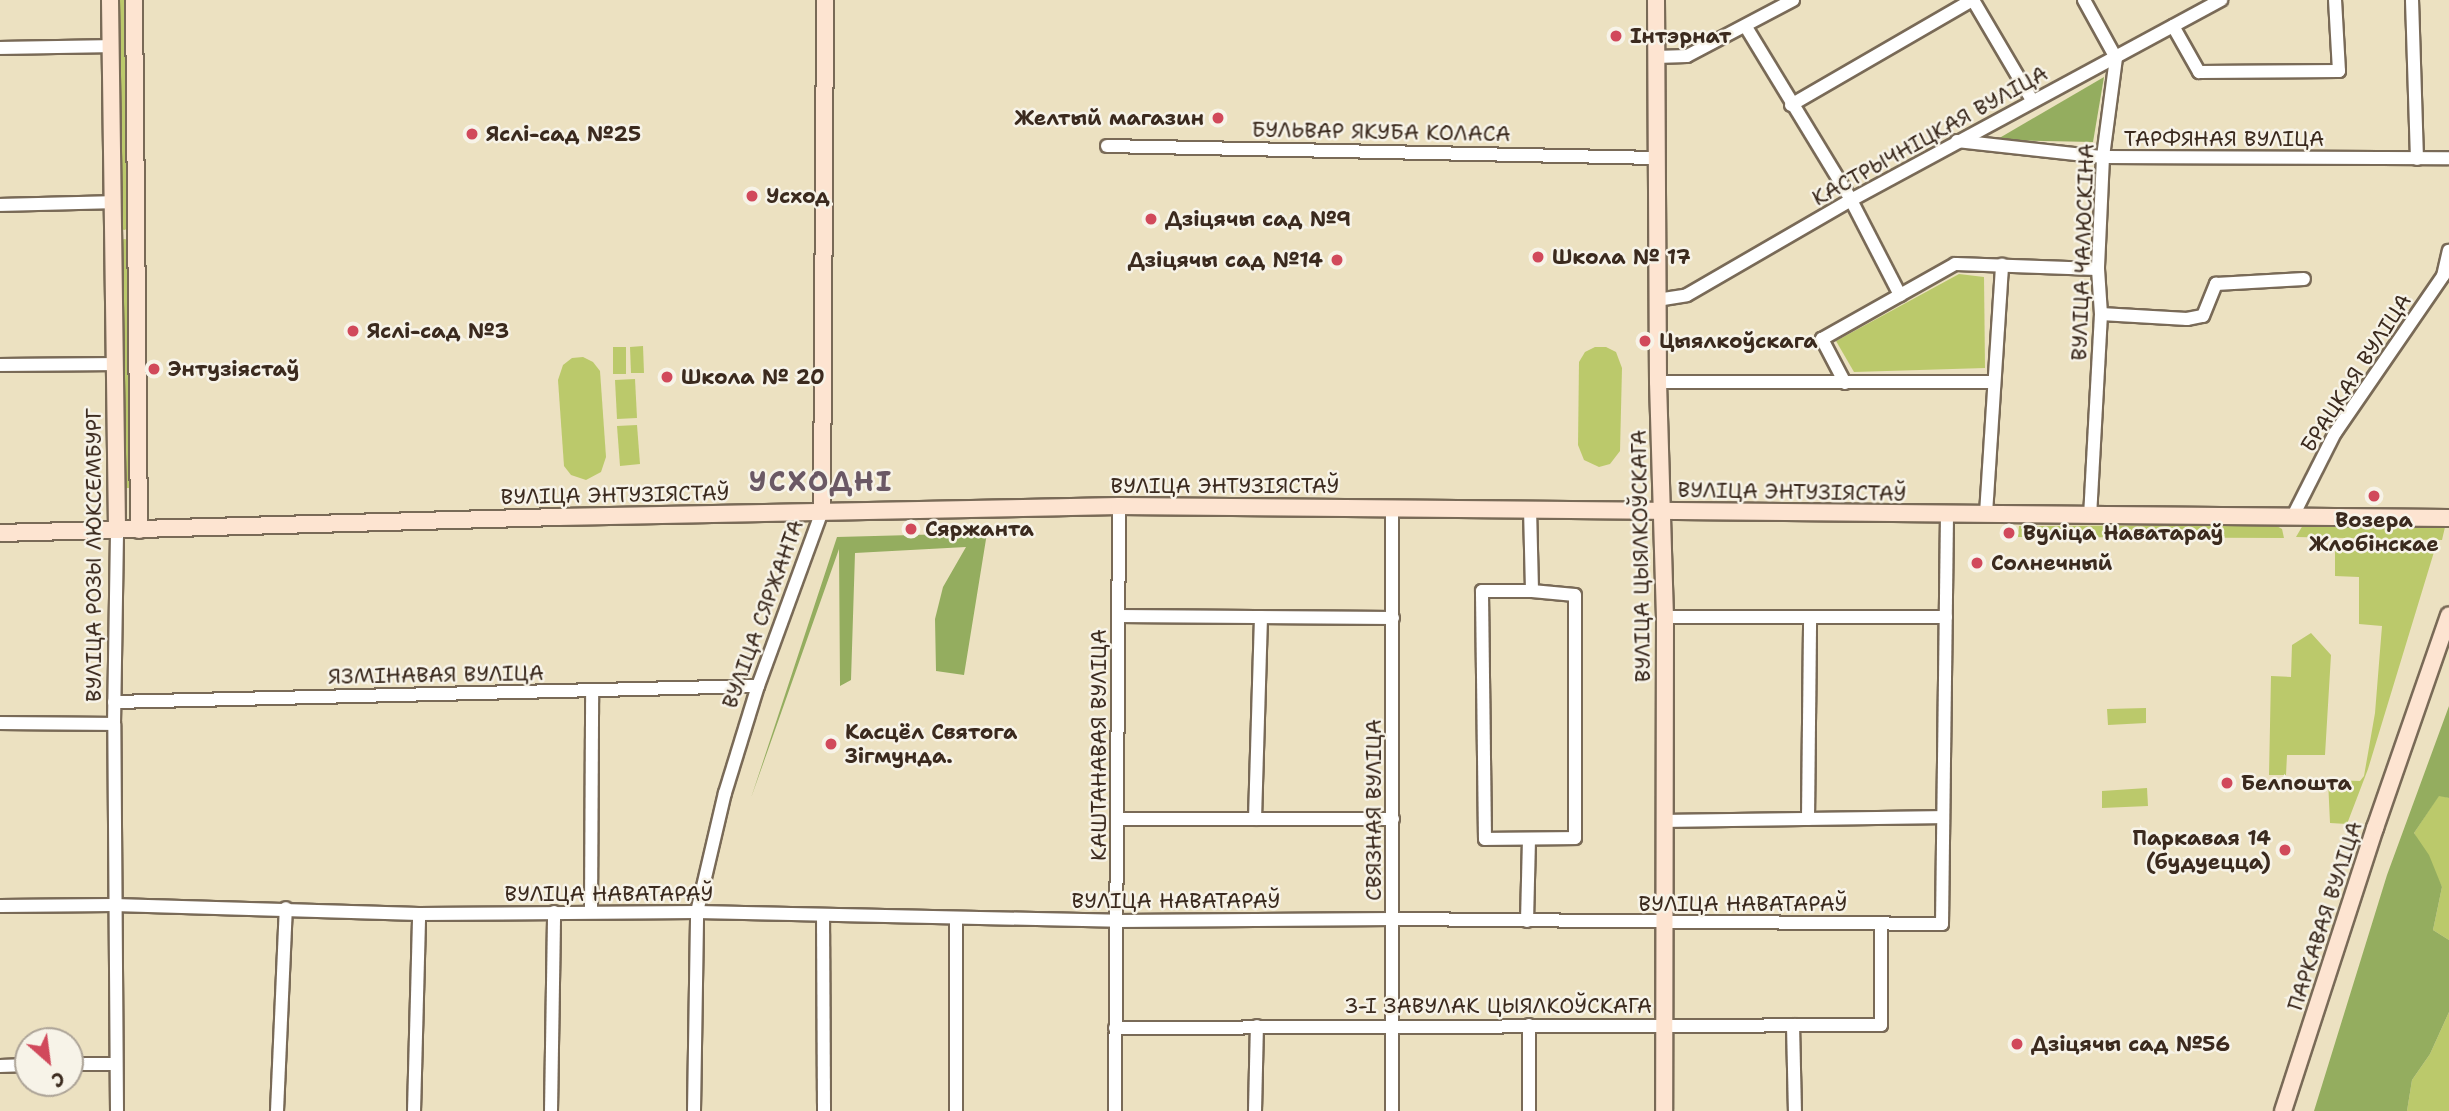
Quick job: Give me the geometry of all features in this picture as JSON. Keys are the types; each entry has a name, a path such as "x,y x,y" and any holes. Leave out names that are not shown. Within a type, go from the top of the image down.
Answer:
{"main road":[{"name":"ВУЛІЦА РОЗЫ ЛЮКСЕМБУРГ","path":"110,0 117,530"},
{"name":"ВУЛІЦА РОЗЫ ЛЮКСЕМБУРГ","path":"134,0 139,530"},
{"name":"ВУЛІЦА СЯРЖАНТА","path":"822,511 825,0"},
{"name":"ВУЛІЦА ЦЫЯЛКОЎСКАГА","path":"1656,0 1658,382 1665,617 1664,1111"},
{"name":"ВУЛІЦА ЭНТУЗІЯСТАЎ","path":"0,533 822,511 1119,506 2449,518"},
{"name":"ПАРКАВАЯ ВУЛІЦА","path":"2283,1111 2375,828 2449,616"}],"street":[{"path":"1656,57 1688,56 1793,0"},
{"path":"1791,104 1972,0 2032,100"},
{"path":"2084,0 2116,58"},
{"path":"2190,0 2198,13"},
{"name":"КАСТРЫЧНІЦКАЯ ВУЛІЦА","path":"1657,300 1687,295 2032,100 2116,58 2221,0"},
{"path":"2174,26 2199,72 2339,71 2335,0"},
{"path":"2412,0 2417,159"},
{"path":"1749,25 1791,104 1851,200 1900,295"},
{"path":"0,48 111,46"},
{"name":"ВУЛІЦА ЧАЛЮСКІНА","path":"2090,514 2101,314 2098,269 2103,157 2116,58"},
{"name":"ТАРФЯНАЯ ВУЛІЦА","path":"1957,142 2103,157 2449,158"},
{"name":"БУЛЬВАР ЯКУБА КОЛАСА","path":"1107,146 1655,159"},
{"path":"0,205 113,202"},
{"name":"БРАЦКАЯ ВУЛІЦА","path":"2293,516 2335,433 2443,276 2449,251"},
{"path":"1845,383 1822,340 1955,264 2098,269"},
{"path":"1986,514 2001,265"},
{"path":"2101,314 2188,319 2203,316 2216,284 2304,279"},
{"path":"0,365 115,364"},
{"path":"1658,382 1994,382"},
{"name":"КАШТАНАВАЯ ВУЛІЦА","path":"1115,1111 1119,506"},
{"name":"СВЯЗНАЯ ВУЛІЦА","path":"1392,508 1392,1111"},
{"path":"1530,508 1532,591"},
{"name":"ВУЛІЦА СЯРЖАНТА","path":"694,1111 698,912 725,793 758,686 822,511"},
{"name":"ВУЛІЦА НАВАТАРАЎ","path":"0,906 286,908 419,914 698,912 1118,921 1393,919 1942,924 1947,514"},
{"name":"ВУЛІЦА РОЗЫ ЛЮКСЕМБУРГ","path":"117,530 114,702 117,1111"},
{"path":"1482,591 1532,591 1575,596 1575,838 1485,839 1482,591"},
{"path":"1118,617 1393,618"},
{"path":"1255,819 1261,617"},
{"path":"1665,617 1946,617"},
{"path":"1808,819 1810,617"},
{"name":"ЯЗМІНАВАЯ ВУЛІЦА","path":"114,702 758,686"},
{"path":"591,912 592,691"},
{"path":"0,723 114,724"},
{"path":"1666,821 1943,817"},
{"path":"1118,819 1393,819"},
{"path":"1527,921 1529,839"},
{"path":"277,1111 286,908"},
{"path":"551,1111 554,912"},
{"path":"414,1111 419,914"},
{"path":"823,915 824,1111"},
{"path":"956,919 956,1111"},
{"name":"3-І ЗАВУЛАК ЦЫЯЛКОЎСКАГА","path":"1115,1028 1393,1024 1881,1025 1881,924"},
{"path":"1529,1025 1529,1111"},
{"path":"1793,1025 1795,1111"},
{"path":"1255,1111 1257,1026"},
{"path":"84,1064 115,1064"}],"green space":[{"path":"116,0 129,0 129,226 125,230 120,229"},
{"path":"2104,77 2093,142 1996,140"},
{"path":"120,240 130,242 132,488 120,488"},
{"path":"1959,274 1984,277 1985,368 1854,372 1836,341"},
{"path":"643,346 644,373 631,373 630,347"},
{"path":"613,347 626,347 626,374 613,374"},
{"path":"1595,347 1606,347 1616,352 1622,368 1620,451 1610,464 1599,467 1584,460 1578,445 1579,362 1585,352"},
{"path":"583,357 593,362 600,371 606,457 601,472 586,480 571,475 564,466 558,380 563,365 572,358"},
{"path":"635,379 637,418 617,419 615,380"},
{"path":"637,425 640,464 620,466 617,426"},
{"path":"2275,525 2282,529 2284,538 2018,537 2019,526"},
{"path":"2303,525 2445,527 2442,540 2296,537"},
{"path":"987,533 964,675 936,671 935,619 943,587 966,547 855,553 851,680 840,686 839,549 751,798 837,537"},
{"path":"2335,550 2434,552 2368,769 2347,824 2330,823 2328,780 2360,781 2364,776 2375,713 2382,626 2359,624 2359,577 2335,576"},
{"path":"2311,633 2331,655 2325,755 2287,755 2286,775 2269,775 2271,676 2291,677 2292,645"},
{"path":"2449,706 2449,798 2439,796 2414,833 2429,855 2442,887 2433,930 2449,940 2449,1012 2430,1054 2412,1080 2407,1111 2314,1111 2387,875"},
{"path":"2146,708 2146,723 2108,725 2107,709"},
{"path":"2147,788 2148,806 2102,808 2102,791"},
{"path":"2439,795 2449,798 2449,940 2433,930 2442,887 2414,833"},
{"path":"2449,1012 2449,1111 2407,1111 2412,1080 2430,1054"}],"place":[{"name":"Інтэрнат","path":"1616,36"},
{"name":"Желтый магазин","path":"1218,118"},
{"name":"Яслі-сад №25","path":"472,134"},
{"name":"Усход","path":"752,196"},
{"name":"Дзіцячы сад №9","path":"1151,219"},
{"name":"Школа № 17","path":"1538,257"},
{"name":"Дзіцячы сад №14","path":"1337,260"},
{"name":"Яслі-сад №3","path":"353,331"},
{"name":"Цыялкоўскага","path":"1645,341"},
{"name":"Энтузіястаў","path":"154,369"},
{"name":"Школа № 20","path":"667,377"},
{"name":"Возера Жлобінскае","path":"2374,496"},
{"name":"Сяржанта","path":"911,529"},
{"name":"Вуліца Наватараў","path":"2009,533"},
{"name":"Солнечный","path":"1977,563"},
{"name":"Касцёл Святога Зігмунда.","path":"831,744"},
{"name":"Белпошта","path":"2227,783"},
{"name":"Паркавая 14 (будуецца)","path":"2285,850"},
{"name":"Дзіцячы сад №56","path":"2017,1044"}],"district":[{"name":"УСХОДНІ","path":"821,481"}]}
